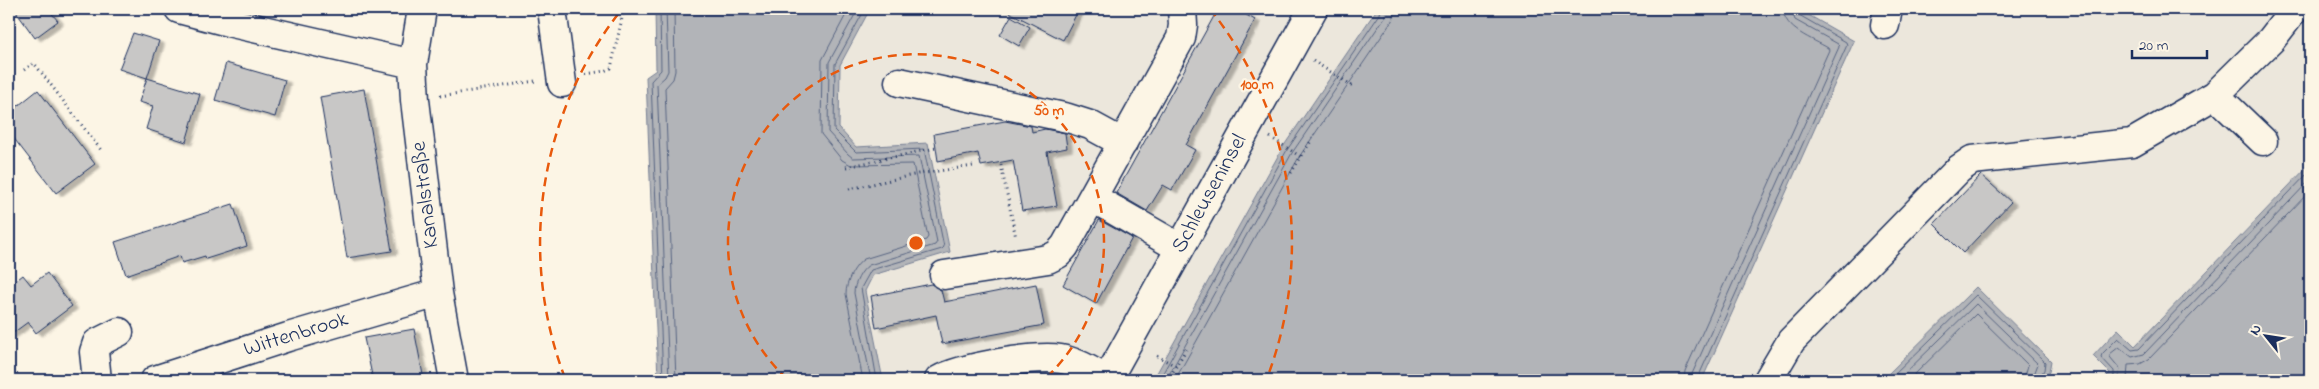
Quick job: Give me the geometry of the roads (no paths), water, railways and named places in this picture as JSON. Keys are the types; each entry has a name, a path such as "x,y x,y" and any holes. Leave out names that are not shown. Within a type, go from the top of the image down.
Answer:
{"street":[{"path":"179,9 412,64"},
{"name":"Kanalstraße","path":"422,9 412,64 415,100 438,293 454,380"},
{"path":"552,9 562,84"},
{"path":"944,275 1048,259 1058,254 1066,246 1181,38 1183,25 1182,9"},
{"name":"Schleuseninsel","path":"939,380 952,373 1047,358 1063,360 1082,366 1107,380 1313,9"},
{"path":"1768,380 1791,341 1959,169 1972,160 2132,143 2214,96 2272,40 2295,9"},
{"path":"899,82 1068,118 1090,125 1123,143"},
{"path":"2214,96 2263,141"},
{"path":"1093,198 1180,248"},
{"name":"Wittenbrook","path":"155,380 288,337 438,293"},
{"path":"97,380 94,352 97,343 119,332"}],"water":[{"path":"655,9 870,9 840,65 839,128 856,147 928,143 950,252 873,275 865,291 883,380 658,380 646,77 656,70"},
{"path":"1377,9 1798,9 1854,41 1702,380 1153,380 1283,147"},
{"path":"2310,164 2310,380 2103,380 2110,373 2093,356 2118,329 2135,346"},
{"path":"1976,287 2051,361 2049,372 2042,380 1882,380"}]}
